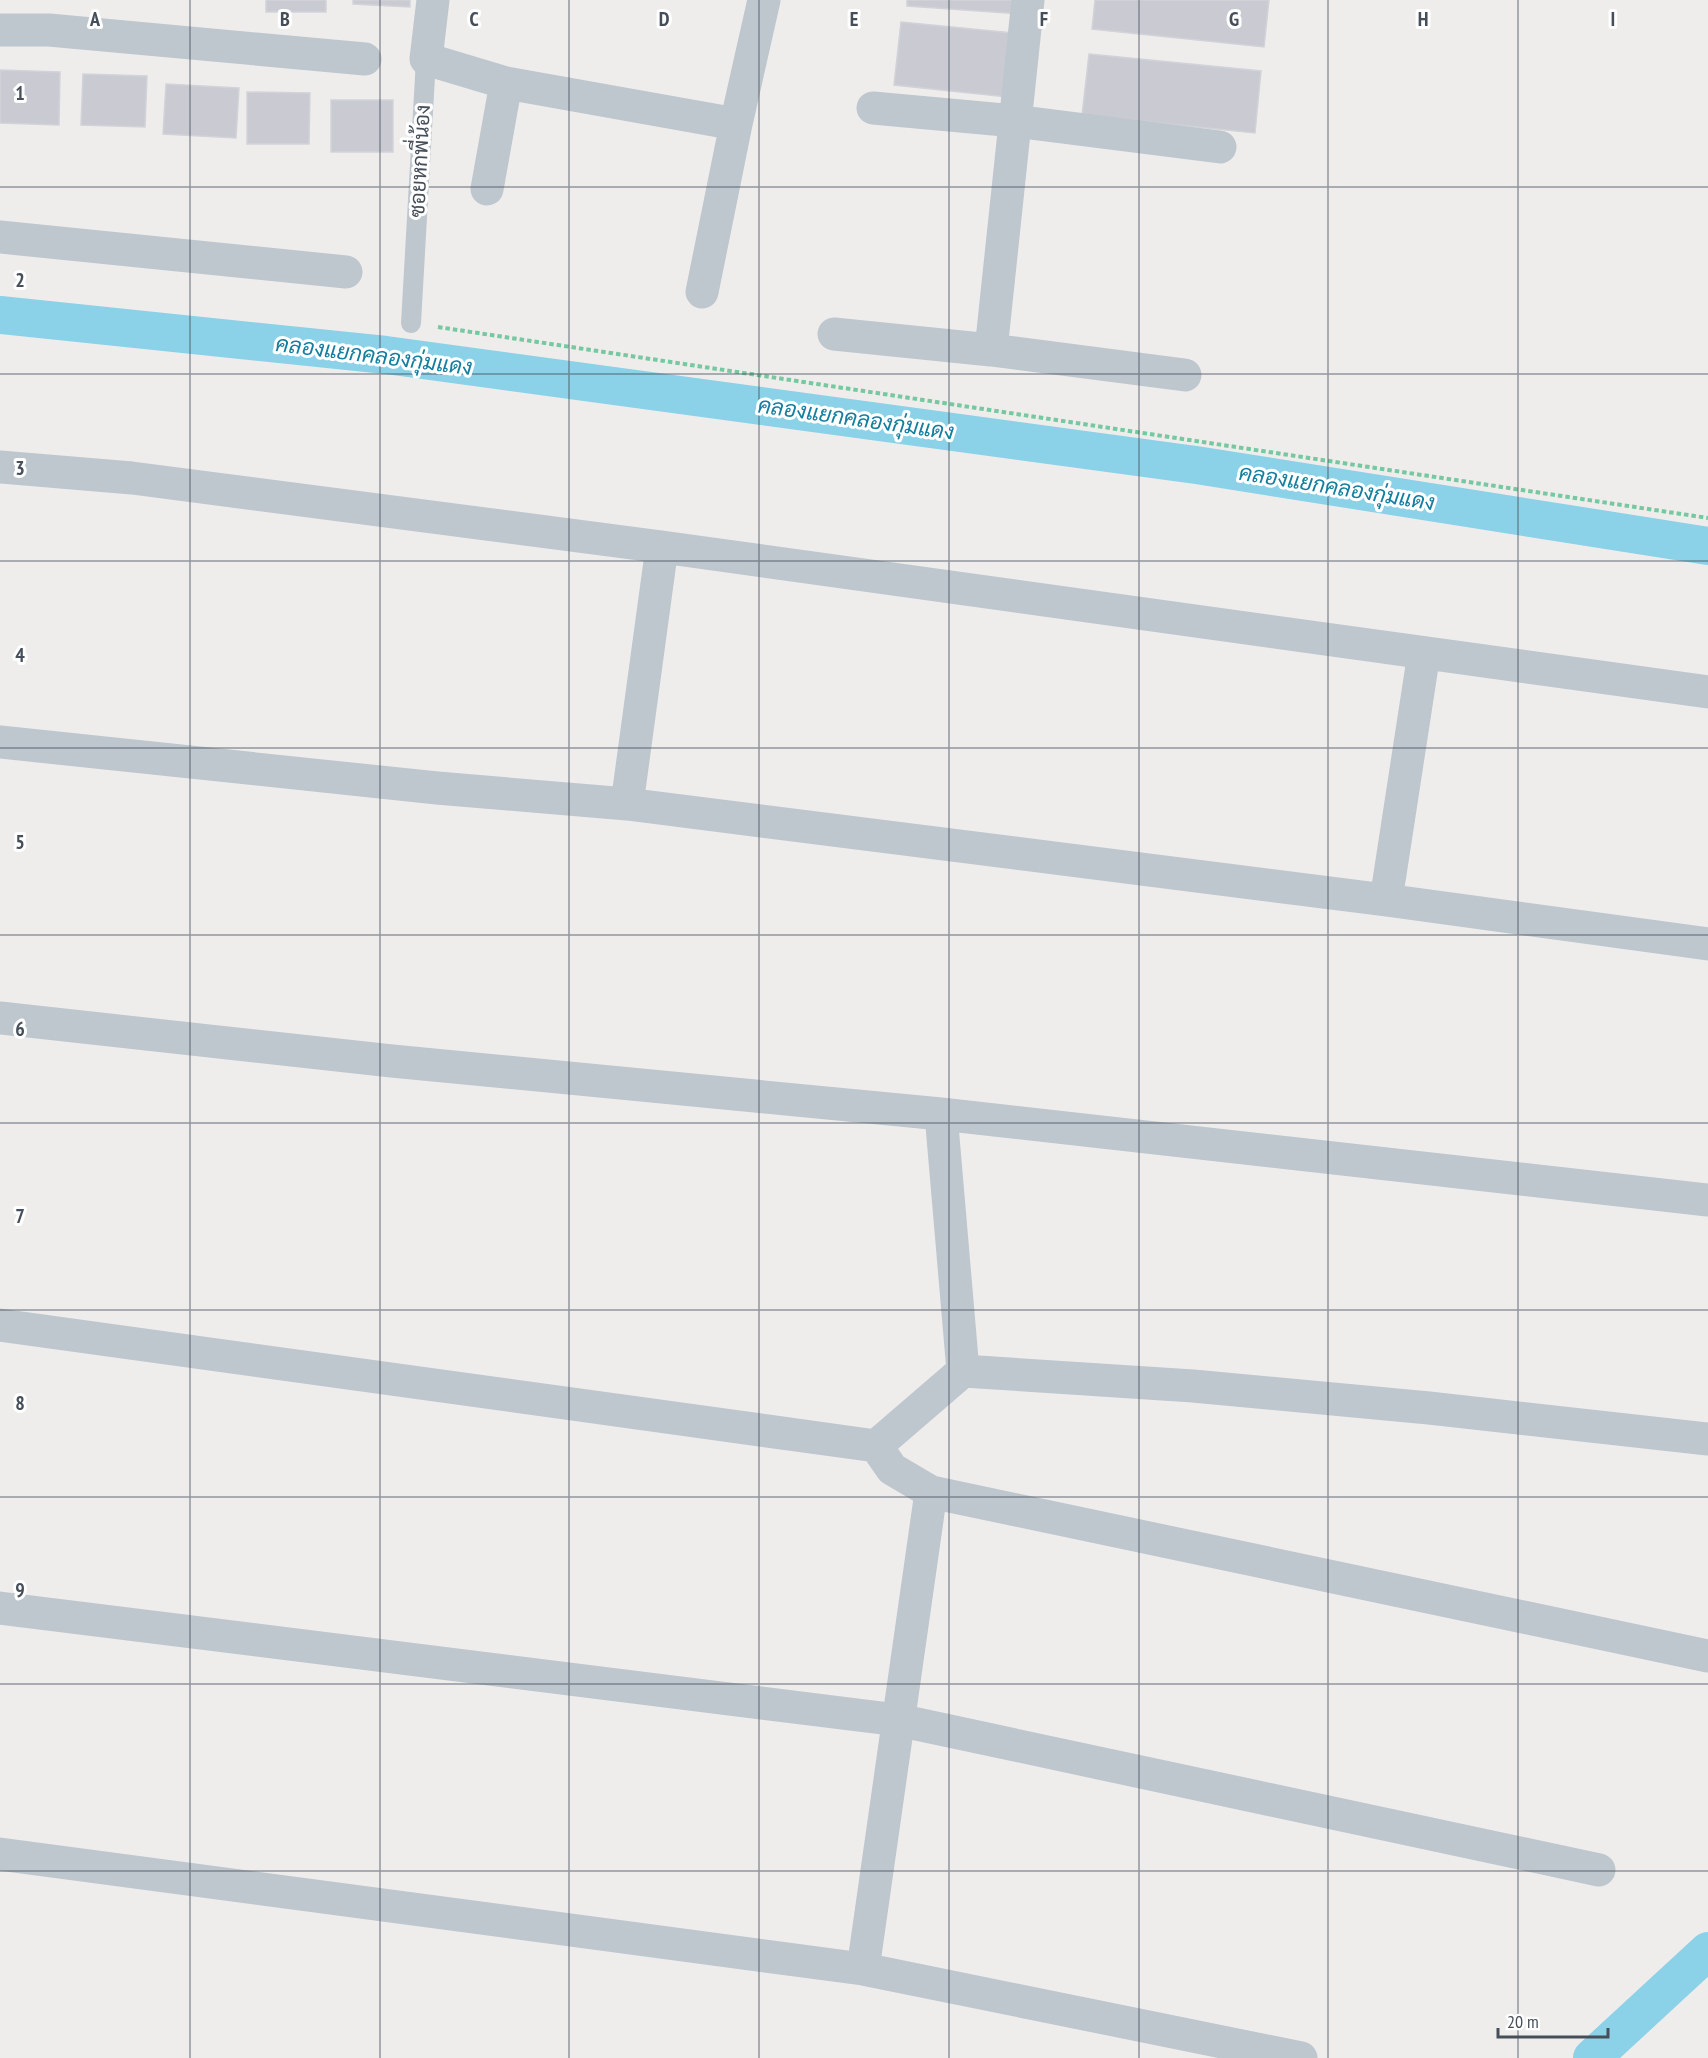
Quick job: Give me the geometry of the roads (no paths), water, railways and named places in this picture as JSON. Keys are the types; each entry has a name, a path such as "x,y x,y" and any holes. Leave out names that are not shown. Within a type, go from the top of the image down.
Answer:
{"street":[{"name":"ซอยหกพี่น้อง","path":"426,59 433,0"},
{"path":"702,292 764,0"},
{"path":"992,350 1028,0"},
{"path":"0,30 49,30 366,59"},
{"path":"426,59 506,83 736,124"},
{"path":"487,189 506,83"},
{"path":"873,108 1015,121 1220,147"},
{"path":"0,237 346,273"},
{"path":"834,334 992,350 1185,375"},
{"path":"0,467 132,478 662,547 1708,692"},
{"path":"627,804 662,547"},
{"path":"1386,900 1424,653"},
{"path":"0,742 437,788 627,804 1386,900 1708,944"},
{"path":"0,1018 380,1059 941,1114 1708,1200"},
{"path":"941,1114 963,1371"},
{"path":"0,1325 876,1446 892,1469 931,1492 1708,1656"},
{"path":"876,1446 963,1371 1193,1386 1394,1404 1708,1439"},
{"path":"863,1969 931,1492"},
{"path":"0,1608 898,1720 1599,1870"},
{"path":"0,1854 863,1969 1301,2058"}],"lane":[{"name":"ซอยหกพี่น้อง","path":"411,323 426,59"}],"waterway":[{"name":"คลองแยกคลองกุ่มแดง","path":"0,315 386,355 1196,465 1708,546"},
{"path":"1592,2058 1708,1951"}]}
